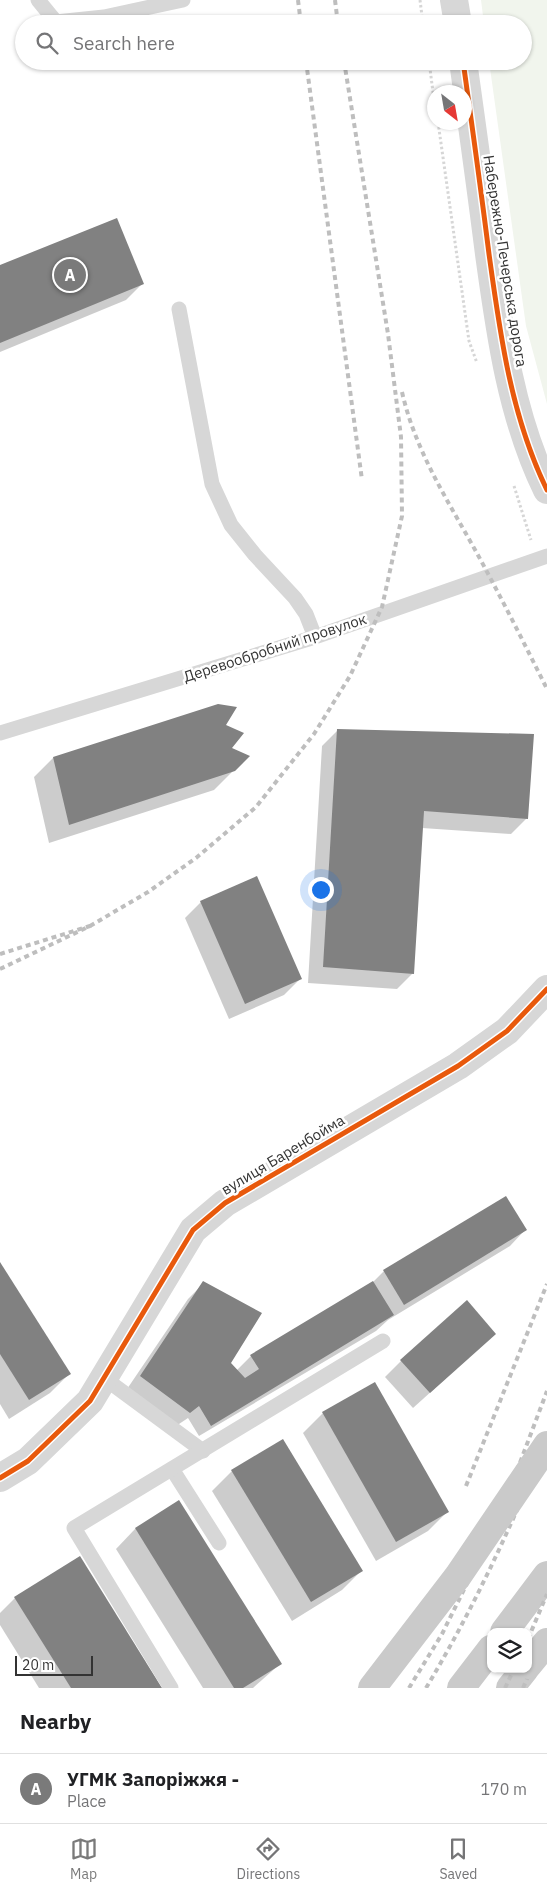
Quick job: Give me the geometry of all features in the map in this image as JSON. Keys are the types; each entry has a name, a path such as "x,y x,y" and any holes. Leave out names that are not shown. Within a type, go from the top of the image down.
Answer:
{"main road":[{"path":"372,1688 458,1576 547,1445"},
{"path":"507,1628 547,1575"},
{"path":"532,1661 547,1642"},
{"path":"461,1688 487,1654"},
{"path":"510,1688 522,1673"}],"street":[{"path":"454,0 456,15"},
{"name":"Набережно-Печерська дорога","path":"464,70 503,351 520,418 537,469 547,490"},
{"name":"вулиця Баренбойма","path":"0,1478 28,1461 90,1401 193,1230 225,1203 458,1066 507,1031 547,989"}],"lane":[{"path":"38,0 50,15"},
{"path":"113,15 183,0"},
{"path":"179,310 212,484 231,525 255,555 295,598 306,614 315,637"},
{"name":"Деревообробний провулок","path":"0,733 315,637 547,556"},
{"path":"171,1688 74,1528 383,1341"},
{"path":"104,1378 202,1451"},
{"path":"172,1469 219,1543"}],"path":[{"path":"420,0 422,15"},
{"path":"430,70 432,85"}],"shaded area":[{"path":"481,0 547,0 547,404 526,326 490,70 532,70 532,15 483,15"}],"building":[{"path":"117,218 144,284 0,343 0,265"},
{"path":"218,704 237,707 226,725 244,733 232,748 250,756 235,771 69,825 53,757"},
{"path":"337,729 534,734 528,819 424,811 414,974 323,967"},
{"path":"257,876 302,979 245,1004 200,901"},
{"path":"506,1196 527,1230 404,1305 383,1270"},
{"path":"0,1262 71,1374 29,1400 0,1354"},
{"path":"203,1281 262,1313 231,1363 245,1378 259,1369 250,1355 373,1281 394,1315 211,1426 199,1406 190,1413 140,1376"},
{"path":"467,1300 496,1334 430,1393 400,1360"},
{"path":"375,1382 449,1512 396,1542 322,1412"},
{"path":"283,1439 363,1571 311,1602 231,1470"},
{"path":"179,1500 282,1664 243,1688 234,1688 135,1528"},
{"path":"80,1556 162,1688 71,1688 14,1597"}],"railway":[{"path":"298,0 300,15"},
{"path":"335,0 337,15"},
{"path":"307,70 362,480"},
{"path":"90,926 148,892 196,858 256,807 314,734 350,676 382,607 402,516 401,437 388,334 345,70"},
{"path":"402,392 417,439 427,462 494,585 547,689"},
{"path":"0,954 90,926 0,969"},
{"path":"466,1486 547,1284"},
{"path":"409,1688 442,1634 498,1521 547,1391"},
{"path":"426,1688 444,1658 491,1566 547,1439"},
{"path":"532,1630 547,1594"},
{"path":"523,1688 547,1633"},
{"path":"505,1688 512,1673"}],"cycle path":[{"path":"464,70 503,344 524,433 547,490"},
{"path":"0,1478 28,1461 90,1401 193,1230 225,1203 458,1066 507,1031 547,989"}],"place":[{"name":"УГМК Запоріжжя -","path":"70,275"}]}
